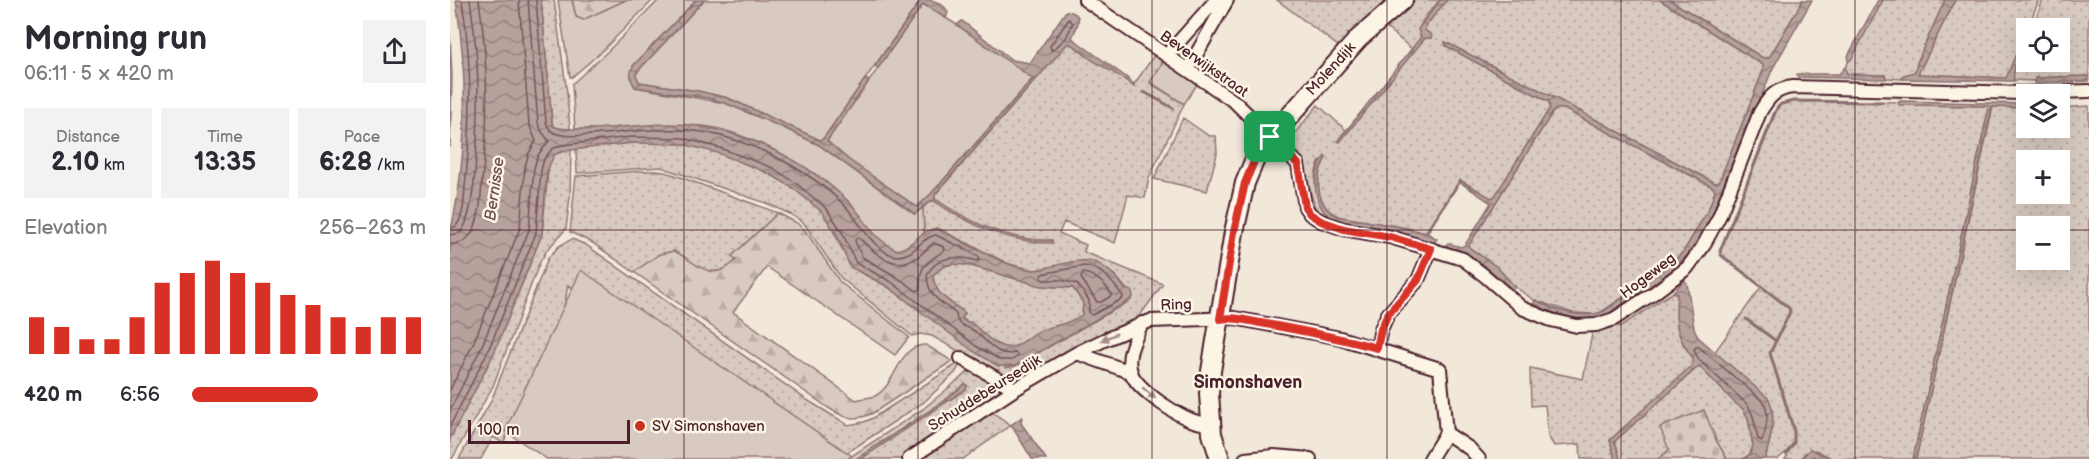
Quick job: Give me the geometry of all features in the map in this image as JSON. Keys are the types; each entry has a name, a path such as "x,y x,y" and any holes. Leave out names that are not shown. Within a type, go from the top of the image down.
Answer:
{"main road":[{"name":"Molendijk","path":"1220,459 1212,434 1209,394 1211,370 1234,232 1245,183 1255,159 1270,137 1359,38 1403,0"}],"street":[{"path":"1167,55 1216,0"},
{"path":"1188,69 1227,0"},
{"name":"Beverwijkstraat","path":"1093,2 1235,102 1270,137"},
{"name":"Hogeweg","path":"1270,137 1298,164 1305,207 1310,214 1321,221 1344,229 1390,237 1463,259 1514,302 1532,313 1576,326 1596,325 1620,316 1687,267 1702,248 1719,217 1760,112 1767,100 1778,90 1793,87 2022,93 2089,91"},
{"path":"1377,348 1381,329 1388,314 1418,280 1431,249"},
{"name":"Ring","path":"1130,372 1132,345 1142,323 1170,319 1227,318 1340,338 1440,369 1446,433"},
{"name":"Schuddebeursedijk","path":"909,459 1015,389 1077,353 1142,323"},
{"path":"1077,353 1130,372 1135,381 1152,397 1191,419 1202,423 1211,422"},
{"path":"961,358 1015,389"},
{"path":"1430,459 1446,433 1470,449 1479,459"},
{"path":"1245,459 1274,456 1310,459"}],"green space":[{"path":"541,0 554,0 570,129 559,129 553,126 552,122"},
{"path":"558,0 572,0 576,17 583,20 626,0 653,0 600,53 570,77"},
{"path":"572,0 626,0 583,20 576,17"},
{"path":"659,0 696,0 633,66 635,87 725,103 819,145 914,214 923,208 924,233 905,249 891,248 877,238 850,203 835,189 797,162 743,136 698,126 575,129 572,84"},
{"path":"704,0 921,0 823,139 820,140 728,98 639,82 637,72"},
{"path":"1277,0 1386,0 1338,46"},
{"path":"1416,0 1440,0 1422,22 1419,32 1421,37 1412,49 1385,27"},
{"path":"1447,0 1660,0 1763,65 1763,71 1719,182 1715,183 1445,42 1446,46 1549,102 1550,108 1495,196 1491,198 1460,180 1425,233 1341,217 1326,208 1319,192 1319,174 1326,158 1320,161 1315,183 1321,205 1330,218 1328,221 1316,211 1301,159 1286,144 1318,105 1346,130 1338,140 1425,38 1431,38 1425,30 1426,25"},
{"path":"1670,0 1803,0 1769,58 1763,58"},
{"path":"1883,0 1945,0 1918,60 1915,72 1902,76 1902,79 1886,78 1885,75 1847,74 1845,68"},
{"path":"1955,0 2039,0 2032,18 2016,18 2016,56 2007,78 1918,74"},
{"path":"2043,0 2089,0 2089,76 2035,78 2034,81 2014,80 2013,74 2016,66 2016,72 2070,72 2070,18 2036,18"},
{"path":"923,4 1033,78 917,207 849,160 827,141"},
{"path":"450,34 452,77 450,148"},
{"path":"1068,43 1133,86 1155,54 1164,61 1150,83 1184,104 1149,178 1145,198 1128,195 1115,243 1064,222 1059,233 1086,245 1084,252 1163,284 1136,321 1027,379 1010,380 932,336 920,334 912,336 841,278 803,222 766,203 661,167 577,173 576,149 615,145 681,144 737,159 777,178 811,201 823,213 853,268 885,285 1006,368 1015,366 1130,301 1133,297 1115,275 1089,260 1035,270 1009,264 937,228 924,233 923,208 930,201 934,201 975,224 1005,236 1052,242 1052,240 1021,238 990,229 935,199 935,195"},
{"path":"1164,61 1198,83 1184,104 1150,82"},
{"path":"1794,101 1989,106 1913,459 1833,459 1816,450 1805,453 1801,459 1785,459 1788,455 1785,453 1778,459 1765,459 1773,421 1769,399 1714,353 1761,287 1721,255 1720,251 1774,112 1781,104"},
{"path":"2089,106 2089,459 1916,459 1993,107 2016,108 2016,138 2070,138 2070,107"},
{"path":"1558,108 1564,109 1696,178 1714,188 1715,192 1708,210 1684,251 1670,265 1598,314 1573,313 1534,300 1515,287 1497,267 1469,245 1552,113"},
{"path":"1183,118 1209,136 1216,136 1217,154 1207,191 1154,179"},
{"path":"571,150 570,197 566,229 547,250 539,264 493,386 450,459 450,439 494,353 542,234 549,162 554,154"},
{"path":"660,171 675,175 778,213 732,256 737,260 729,267 712,271 705,270 674,251 660,254 634,272 591,242 570,232 576,176"},
{"path":"778,213 805,230 840,282 909,337 895,355 767,267 733,312 856,400 875,396 882,391 903,358 917,346 926,345 952,361 873,413 849,418 827,407 634,272 660,254 674,251 704,269 719,271 727,268 736,260 732,256"},
{"path":"572,239 586,245 807,400 848,425 873,418 957,364 960,365 955,373 924,402 842,456 568,285 562,318 551,349 503,443 493,437 481,459 459,459 491,401 548,258 559,246"},
{"path":"968,265 1041,286 1073,288 1083,303 1082,315 1042,330 1014,347 1002,346 987,338 962,318 965,313 936,288 933,275 944,266"},
{"path":"581,270 852,456 847,459 547,459 505,431"},
{"path":"1673,292 1677,294 1676,321 1680,335 1693,358 1689,369 1610,440 1615,459 1581,459 1580,444 1554,446 1548,436 1545,405 1531,406 1530,368 1583,379 1593,329 1616,321 1620,327"},
{"path":"1699,366 1743,409 1748,418 1753,446 1750,454 1743,459 1727,459 1703,410 1669,450 1658,459 1620,459 1615,441"},
{"path":"968,372 988,378 1001,392 905,459 861,459 966,389 967,385 965,384 943,402 856,459 847,459 923,409"},
{"path":"989,410 1011,425 963,459 913,459"},
{"path":"1704,410 1716,440 1727,459 1658,459 1669,450 1660,427"}],"water":[{"name":"Bernisse","path":"456,0 541,0 553,126 576,129 679,124 731,133 779,153 823,180 849,202 880,239 897,250 908,246 931,229 937,228 999,260 1024,269 1037,270 1077,261 1094,262 1109,271 1125,289 1132,291 1133,297 1015,366 998,366 973,351 887,286 850,267 837,235 822,212 793,188 770,174 718,153 682,144 631,143 563,151 554,155 547,171 542,234 494,353 450,439 450,234 460,176 464,117 460,29","holes":["968,265 1041,286 1073,288 1083,303 1082,315 1039,331 1018,345 1011,347 999,345 971,322 962,318 965,313 936,288 933,275 944,266"]},
{"path":"696,0 704,0 637,72 639,82 728,98 820,140 823,139 865,79 869,81 827,141 849,160 917,207 1033,79 957,25 962,21 1012,60 1030,63 1066,11 1072,12 1078,18 1078,22 1072,38 1126,77 1134,84 1134,87 1068,43 935,194 935,199 976,223 1021,238 1052,240 1052,243 1021,240 990,231 934,201 930,201 915,214 819,145 725,103 708,98 635,87 631,77 633,66"},
{"path":"921,0 943,5 948,12 946,18 923,4 878,68 875,66"},
{"path":"1440,0 1447,0 1426,25 1425,30 1432,36 1431,38 1425,38 1340,142 1338,141 1421,37 1418,29"},
{"path":"1660,0 1670,0 1763,58 1769,58 1803,0 1812,0 1772,70 1722,194 1709,222 1689,254 1666,276 1602,318 1572,318 1533,304 1536,300 1560,311 1587,315 1604,311 1670,265 1684,251 1708,210 1715,192 1714,188 1696,178 1564,109 1556,109 1552,113 1469,245 1497,267 1515,287 1512,290 1481,264 1445,246 1448,243 1461,247 1465,245 1491,203 1461,183 1427,233 1437,239 1434,243 1336,220 1322,209 1316,191 1316,181 1320,163 1325,156 1319,174 1319,192 1326,207 1341,217 1425,233 1460,180 1491,198 1495,196 1550,108 1549,102 1446,46 1445,42 1715,183 1719,182 1763,71 1763,65"},
{"path":"1878,0 1883,0 1851,60 1848,61 1848,56"},
{"path":"1945,0 1955,0 1918,74 2006,78 2016,54 2014,81 1902,79 1904,75 1915,72 1918,60"},
{"path":"1845,67 1847,74 1885,75 1886,79 1797,77 1797,74 1839,74"},
{"path":"2089,76 2089,81 2035,83 2035,78"},
{"path":"1900,101 2016,104 2016,108 1992,107 1916,459 1913,459 1989,107 1899,104"},
{"path":"1684,280 1687,283 1694,328 1698,337 1769,399 1773,421 1765,459 1743,459 1750,454 1753,446 1748,418 1743,409 1699,366 1615,441 1620,459 1615,459 1610,440 1692,365 1693,358 1678,328 1677,294 1673,292"},
{"path":"965,384 966,389 861,459 856,459 943,402"},
{"path":"1022,417 1021,423 1046,459 1032,459 1011,425"},
{"path":"1810,449 1833,459 1819,459 1813,456 1801,459"}],"waterway":[{"path":"1144,92 1173,108"},
{"path":"1786,454 1794,443 1794,431 1770,353 1790,312 1789,308 1721,255 1720,251 1777,108 1781,104 1794,101 1883,102"},
{"path":"1746,319 1776,341"}],"place":[{"name":"SV Simonshaven","path":"640,426"}],"district":[{"name":"Simonshaven","path":"1248,382"}],"route":[{"path":"1270,137 1298,164 1305,207 1310,214 1330,225 1390,237 1431,249 1418,280 1388,314 1381,329 1377,348 1340,338 1234,318 1220,319 1234,232 1245,183 1255,159 1270,137"}]}
